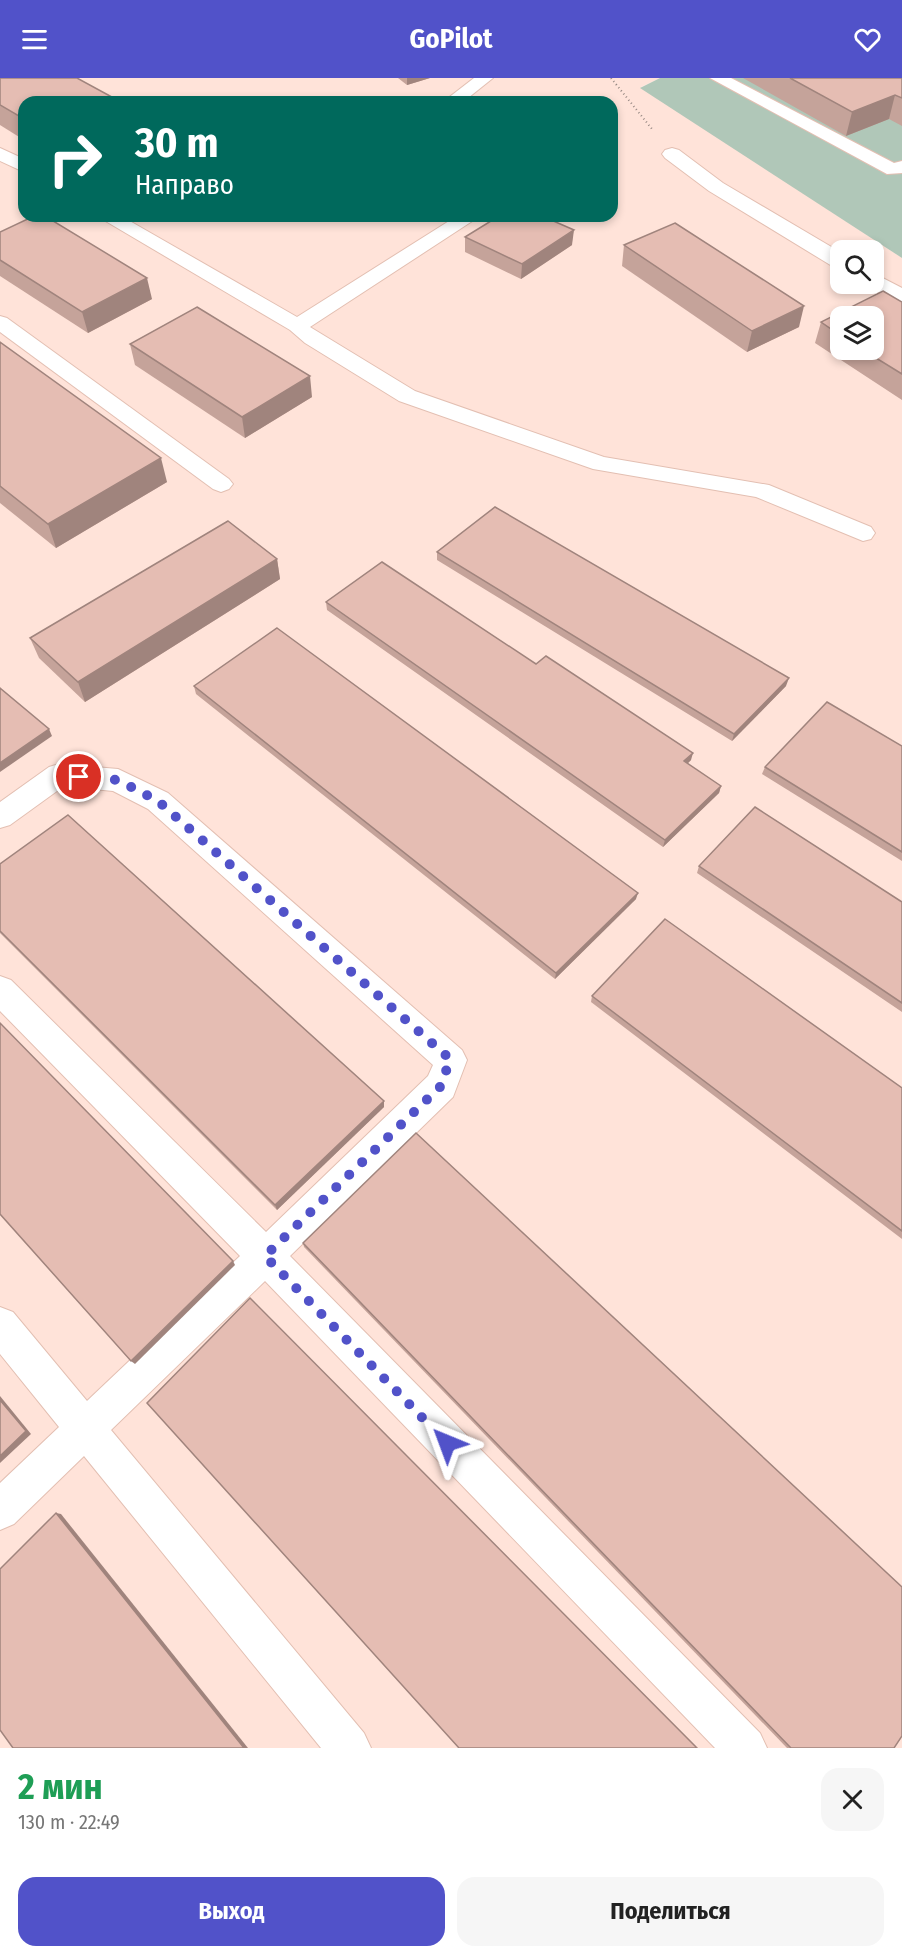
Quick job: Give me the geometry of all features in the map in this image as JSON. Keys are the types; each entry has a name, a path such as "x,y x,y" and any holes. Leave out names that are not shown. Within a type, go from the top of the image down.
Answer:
{"street":[{"path":"672,154 716,187 830,255"},
{"path":"884,287 902,298"}],"lane":[{"path":"460,96 485,78"},
{"path":"718,78 893,170 902,166"},
{"path":"0,153 18,164"},
{"path":"117,222 297,326 312,339 407,396 601,464 761,490 863,532"},
{"path":"297,326 461,222"},
{"path":"0,322 221,484"},
{"path":"0,817 59,775 118,780 158,801 450,1059 441,1086 0,1510"},
{"path":"0,990 265,1256 745,1748"},
{"path":"0,1325 349,1748"}],"path":[{"path":"611,78 672,154"}],"shaded area":[{"path":"0,78 660,78 641,87 875,240 830,240 830,294 884,294 884,246 902,258 902,1748 0,1748"}],"green space":[{"path":"660,78 902,78 902,258 884,246 884,240 874,240 640,88"}],"building":[{"path":"0,78 77,78 110,96 18,96 18,116 0,105"},
{"path":"790,78 902,78 902,98 895,95 852,112"},
{"path":"21,222 55,222 147,278 82,312 0,260 0,232"},
{"path":"489,222 556,222 574,230 522,264 465,237"},
{"path":"675,223 804,306 752,331 624,245"},
{"path":"884,292 902,302 902,374 879,360 884,360 884,306 853,306 877,294 884,294"},
{"path":"197,307 310,376 242,417 130,344"},
{"path":"830,318 830,328 821,322"},
{"path":"0,342 161,458 48,524 0,486"},
{"path":"495,507 789,678 734,734 437,552"},
{"path":"228,521 277,559 78,682 30,638"},
{"path":"382,562 536,664 546,656 693,753 684,761 721,786 665,840 326,602"},
{"path":"277,628 638,893 556,973 194,686"},
{"path":"0,688 49,729 0,763"},
{"path":"827,702 902,746 902,852 765,767"},
{"path":"755,807 902,902 902,1003 699,866"},
{"path":"68,815 384,1101 275,1205 0,931 0,864"},
{"path":"665,919 902,1088 902,1231 592,996"},
{"path":"0,1023 233,1261 131,1361 0,1214"},
{"path":"416,1133 902,1587 902,1736 894,1748 791,1748 303,1243"},
{"path":"250,1298 697,1748 459,1748 147,1403"},
{"path":"0,1400 26,1431 0,1456"},
{"path":"56,1513 244,1748 13,1748 0,1730 0,1569"}],"route":[{"path":"79,777 118,780 158,801 450,1059 441,1086 393,1135 265,1256 447,1443"}]}
